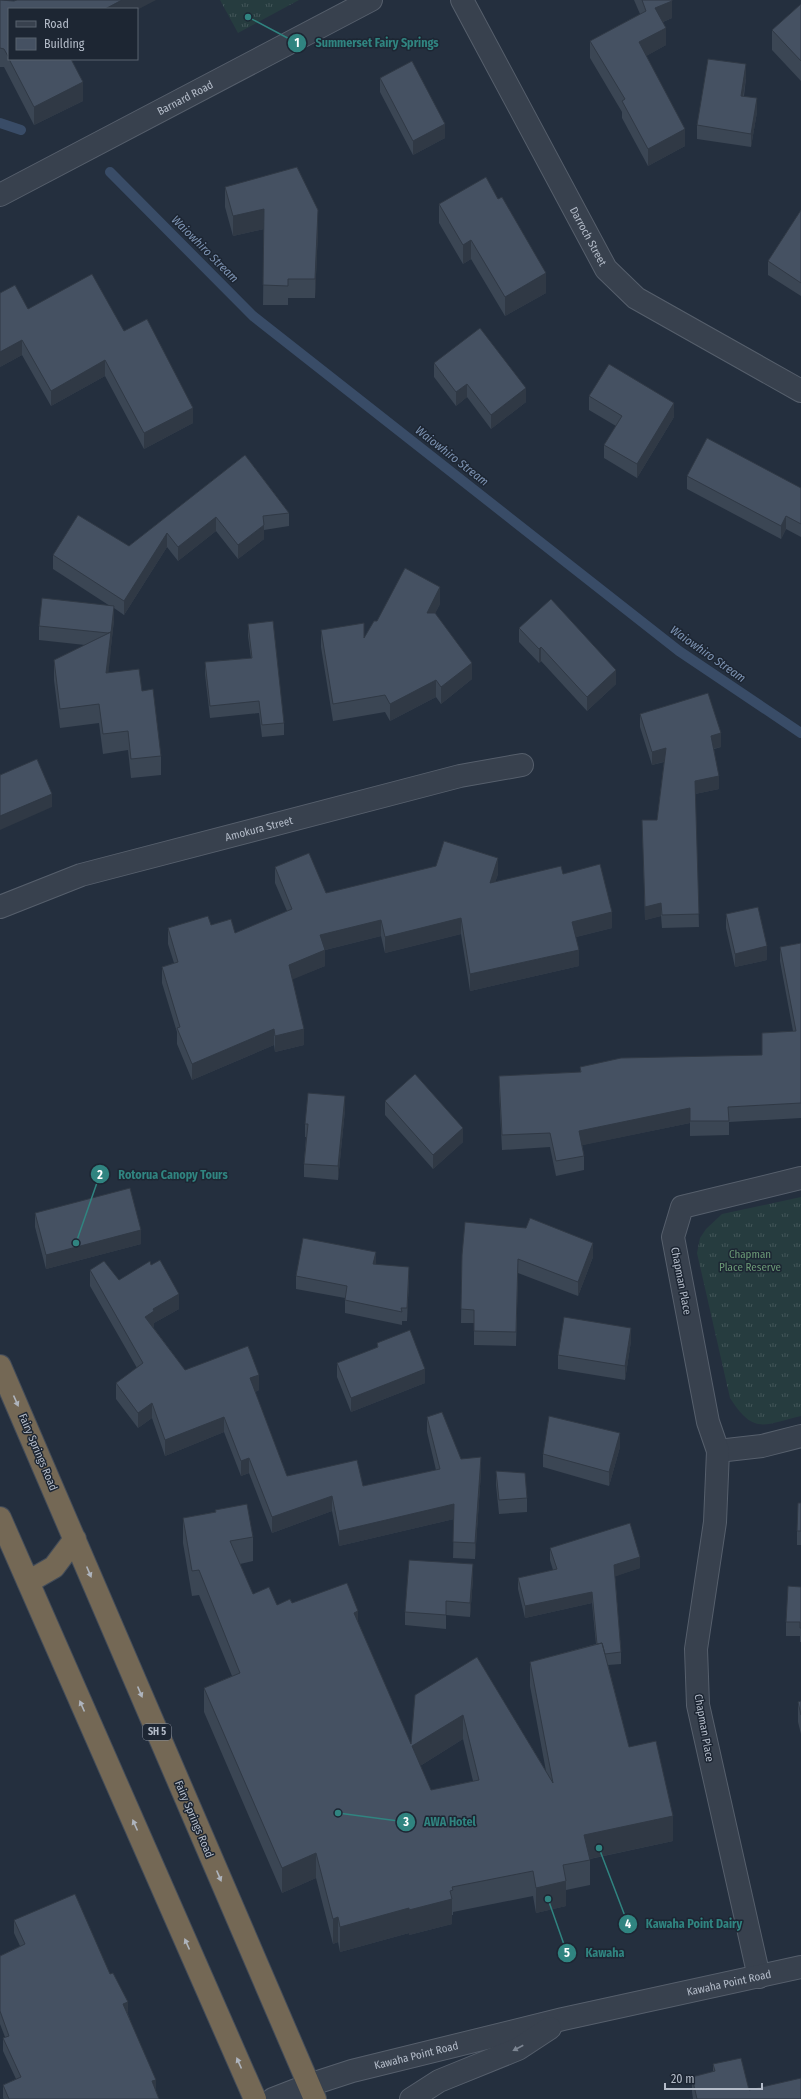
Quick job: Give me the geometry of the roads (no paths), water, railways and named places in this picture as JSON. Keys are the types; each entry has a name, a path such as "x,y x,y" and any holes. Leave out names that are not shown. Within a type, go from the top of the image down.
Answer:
{"highway":[{"name":"Fairy Springs Road","path":"0,1366 312,2092"},
{"path":"0,1518 255,2099"},
{"path":"28,1582 54,1567 75,1539"}],"street":[{"name":"Barnard Road","path":"0,195 371,0"},
{"name":"Darroch Street","path":"462,0 606,270 636,298 801,391"},
{"name":"Amokura Street","path":"0,907 81,875 460,776 522,765"},
{"name":"Chapman Place","path":"759,1977 698,1705 696,1649 715,1522 718,1451 708,1422 673,1237 682,1207 801,1178"},
{"path":"718,1451 762,1446 801,1436"},
{"name":"Kawaha Point Road","path":"273,2099 312,2092 352,2071 563,2019 801,1967"},
{"name":"Kawaha Point Road","path":"411,2099 439,2081 518,2049 563,2019"}],"waterway":[{"name":"Waiowhiro Stream","path":"0,123 21,130"},
{"name":"Waiowhiro Stream","path":"110,172 253,316 679,651 801,733"}],"place":[{"name":"Summerset Fairy Springs","path":"248,17"},
{"name":"Rotorua Canopy Tours","path":"76,1243"},
{"name":"AWA Hotel","path":"338,1813"},
{"name":"Kawaha Point Dairy","path":"599,1848"},
{"name":"Kawaha","path":"548,1899"}],"park label":[{"name":"Chapman Place Reserve","path":"750,1260"}]}
